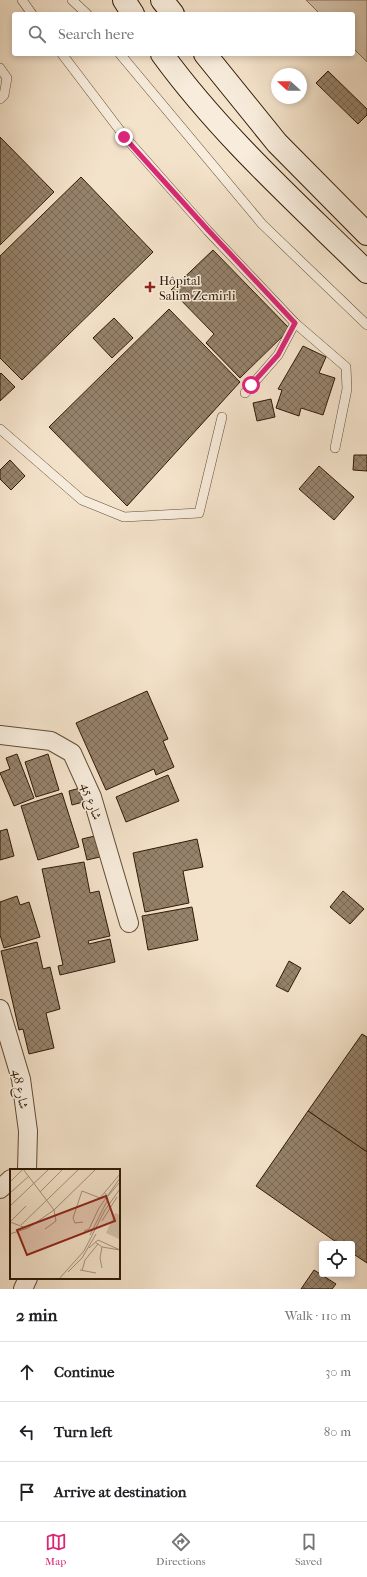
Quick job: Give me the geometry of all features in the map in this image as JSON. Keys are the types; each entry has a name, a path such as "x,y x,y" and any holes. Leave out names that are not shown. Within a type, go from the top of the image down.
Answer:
{"main road":[{"path":"124,0 132,12"},
{"path":"162,0 171,12"},
{"path":"163,56 182,81 235,142 367,272"},
{"path":"207,56 277,144 367,234"}],"street":[{"name":"شارع 45","path":"0,735 51,741 72,753 92,797 129,923"},
{"name":"شارع 48","path":"0,1009 21,1079 28,1131 25,1168"},
{"path":"0,1189 10,1181"},
{"path":"23,1289 28,1279"}],"lane":[{"path":"22,0 31,12"},
{"path":"72,0 85,12"},
{"path":"63,56 124,137 208,230 295,323 346,367 347,389 335,448"},
{"path":"122,56 262,224 367,325"},
{"path":"0,68 7,78 4,95 0,99"},
{"path":"245,393 278,355 295,323"},
{"path":"0,429 82,500 124,517 199,513 222,417"}],"shaded area":[{"path":"306,0 367,0 367,62 355,50 355,12 318,12"}],"building":[{"path":"328,71 367,109 367,115 358,124 316,83"},
{"path":"0,137 54,192 0,245"},
{"path":"81,177 153,252 22,380 0,358 0,256"},
{"path":"213,250 290,329 240,378 206,343 214,334 171,290"},
{"path":"169,309 240,382 127,506 49,427"},
{"path":"114,318 133,338 112,358 93,338"},
{"path":"303,346 326,357 319,373 335,378 323,415 301,408 299,416 276,408 282,390 278,389"},
{"path":"1,373 15,387 0,401 0,374"},
{"path":"271,399 275,417 257,421 253,403"},
{"path":"354,455 367,455 367,471 353,470"},
{"path":"10,460 25,476 11,490 0,479 0,470"},
{"path":"319,466 354,497 334,520 299,489"},
{"path":"147,691 168,739 163,741 174,767 156,775 154,769 106,790 76,723"},
{"path":"17,754 34,798 14,806 0,773 10,769 6,758"},
{"path":"48,754 59,790 36,797 25,762"},
{"path":"168,775 179,801 126,822 116,797"},
{"path":"84,787 87,801 72,805 69,791"},
{"path":"62,793 79,847 38,860 21,806"},
{"path":"7,829 14,856 0,860 0,831"},
{"path":"99,835 104,856 87,860 82,839"},
{"path":"197,839 203,867 183,871 189,903 145,912 133,853"},
{"path":"84,862 90,893 99,891 110,936 88,941 89,944 110,939 115,962 60,975 58,966 63,965 42,869"},
{"path":"343,891 364,909 350,924 330,907"},
{"path":"17,896 20,905 29,902 40,937 4,948 0,935 0,902"},
{"path":"192,907 198,940 148,950 142,916"},
{"path":"37,942 43,969 50,967 60,1009 46,1013 54,1048 29,1054 23,1029 19,1030 1,951"},
{"path":"289,961 301,968 288,992 276,986"},
{"path":"362,1034 367,1037 367,1152 308,1111"},
{"path":"308,1111 367,1152 367,1263 355,1255 355,1241 335,1241 256,1186"},
{"path":"314,1270 319,1273 319,1277 325,1277 336,1284 332,1289 301,1289"}],"place":[{"name":"Hôpital Salim Zemirli","path":"150,287"}],"route":[{"path":"124,137 295,323 278,355 251,385"}]}
